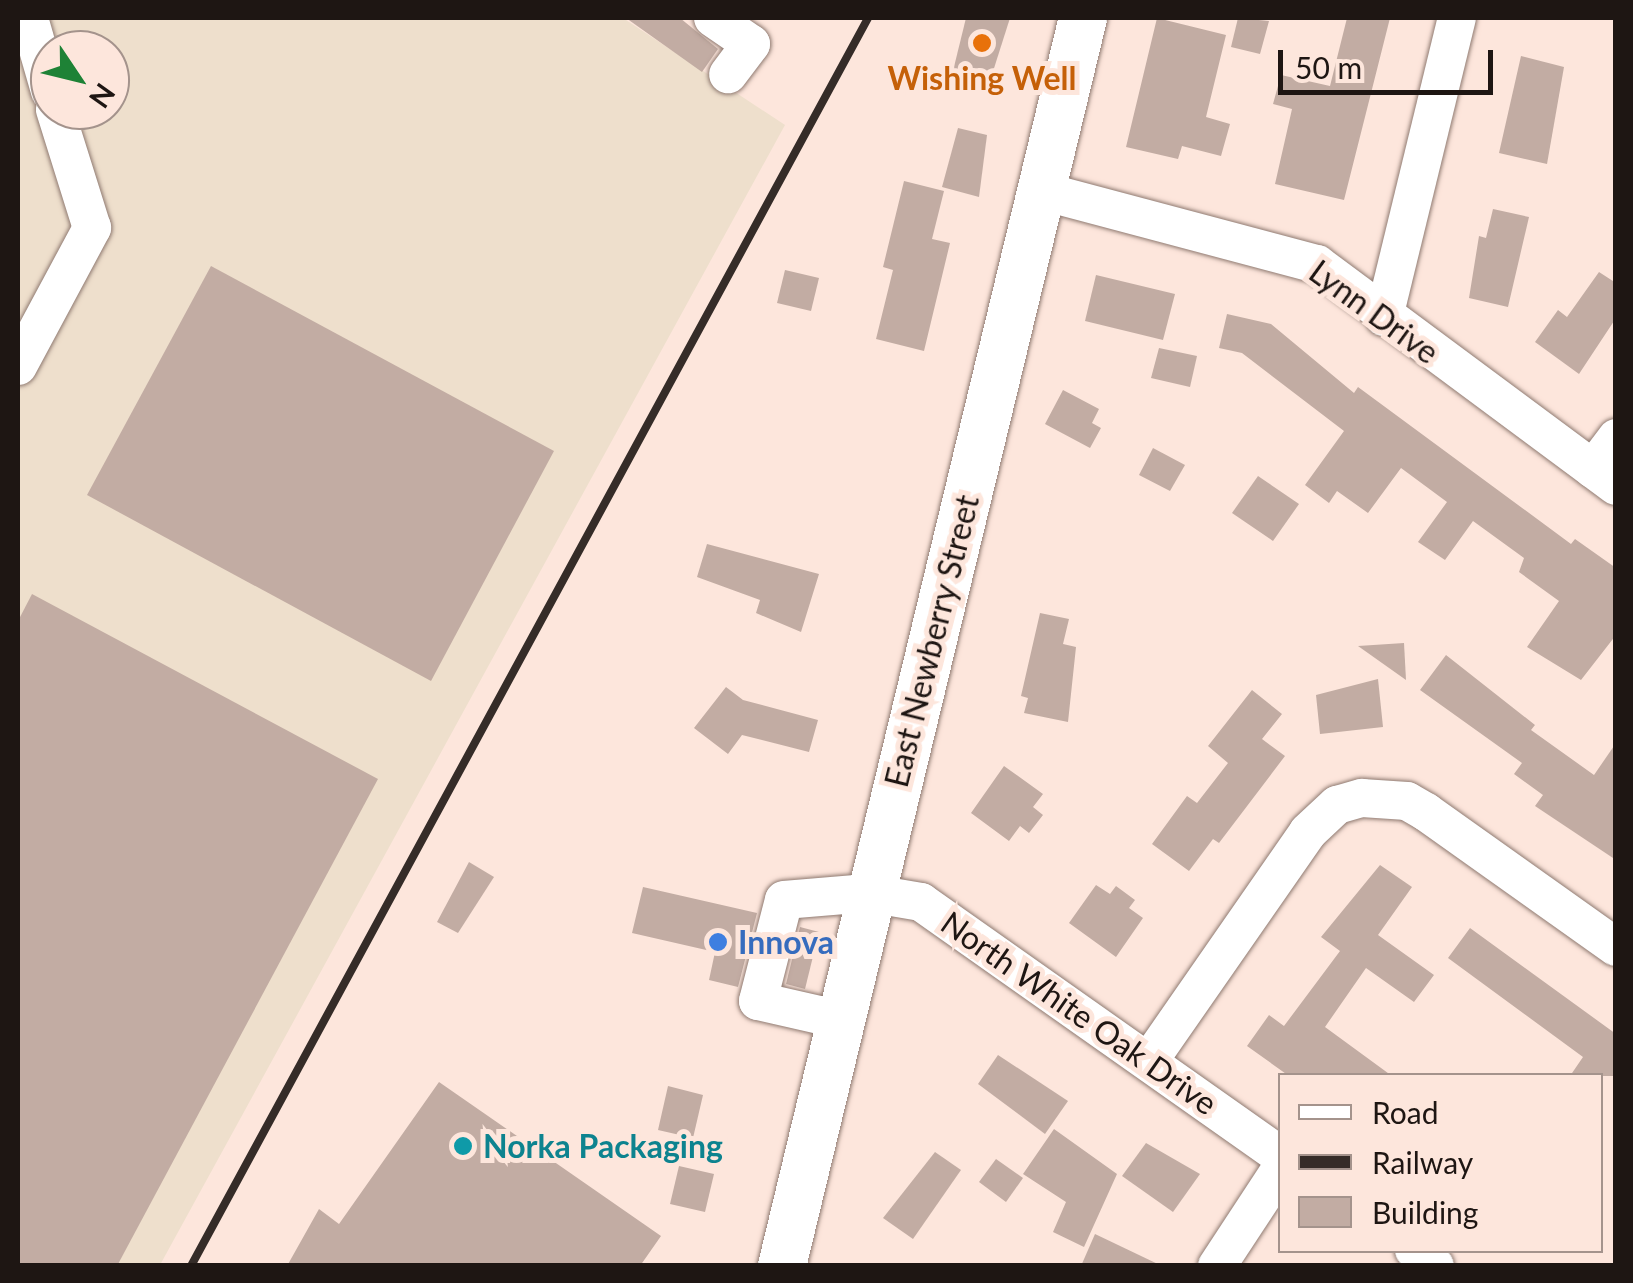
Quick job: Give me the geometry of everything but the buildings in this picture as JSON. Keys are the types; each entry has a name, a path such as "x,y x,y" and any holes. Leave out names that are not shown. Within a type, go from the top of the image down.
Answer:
{"main road":[{"name":"East Newberry Street","path":"782,1266 836,1019 1084,18"}],"street":[{"path":"713,18 751,44 728,74"},
{"path":"1384,317 1457,18"},
{"path":"18,366 29,322 92,228 62,130"},
{"name":"Lynn Drive","path":"1042,191 1317,264 1604,478"},
{"path":"1604,478 1616,438"},
{"path":"1149,1061 1308,832 1336,806 1362,798 1407,801 1426,812 1616,947"},
{"name":"North White Oak Drive","path":"836,1019 758,1000 784,900 868,893 921,902 1278,1154"},
{"path":"1217,1266 1278,1173"}],"shaded area":[{"path":"18,18 623,18 785,125 160,1265 18,1265"}],"railway":[{"path":"191,1266 868,18"}],"place":[{"name":"Wishing Well","path":"982,43"},
{"name":"Innova","path":"718,942"},
{"name":"Norka Packaging","path":"463,1146"}]}
